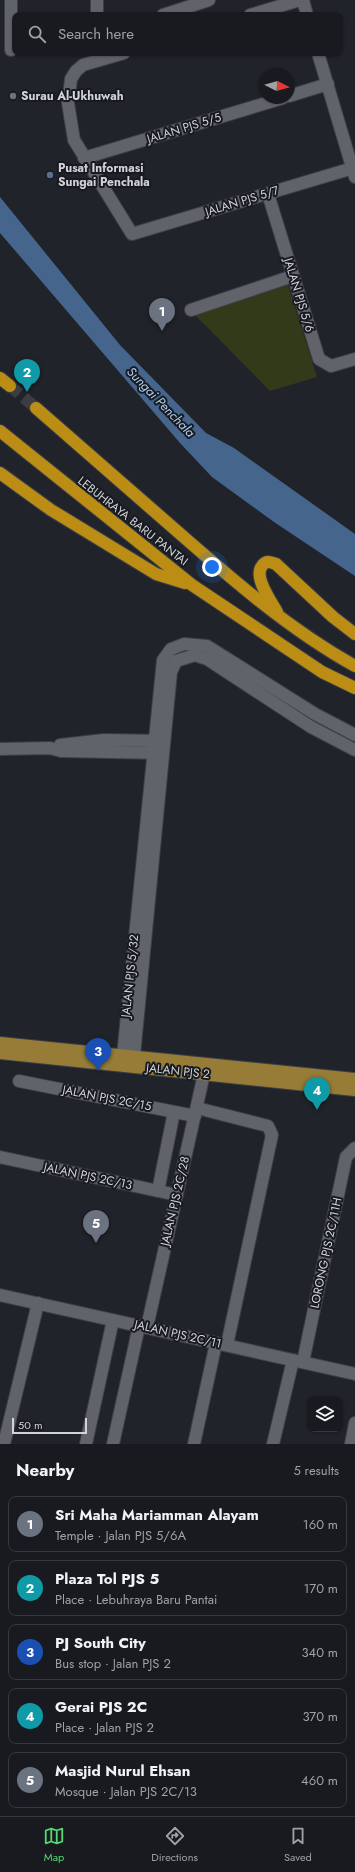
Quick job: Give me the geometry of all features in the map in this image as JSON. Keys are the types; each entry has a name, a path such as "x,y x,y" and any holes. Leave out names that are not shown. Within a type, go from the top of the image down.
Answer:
{"highway":[{"path":"0,378 10,386"},
{"name":"LEBUHRAYA BARU PANTAI","path":"36,408 219,568 280,617 333,654 355,666"},
{"name":"LEBUHRAYA BARU PANTAI","path":"0,431 192,585 322,672 355,688"},
{"path":"0,473 51,510 156,574 192,585"},
{"path":"280,617 265,590 259,575 259,569 264,563 269,562 276,564 321,607 355,634"}],"main road":[{"name":"JALAN PJS 2","path":"0,1043 128,1061 204,1074 355,1090"},
{"name":"JALAN PJS 2","path":"0,1053 128,1061 355,1079"}],"street":[{"path":"9,50 11,0"},
{"path":"97,0 97,12"},
{"path":"169,12 184,4 209,0"},
{"path":"260,12 301,0 306,12"},
{"path":"84,158 74,140 69,117 68,103 71,79 83,65 114,56"},
{"path":"319,56 354,172"},
{"path":"295,94 328,84"},
{"name":"JALAN PJS 5/5","path":"84,158 263,104"},
{"name":"JALAN PJS 5/7","path":"84,158 132,234 268,194 354,172"},
{"name":"JALAN PJS 5/6","path":"268,194 319,359 331,366 355,359"},
{"path":"190,310 293,276"},
{"path":"159,741 163,660 171,649 184,644 207,646 315,714 355,735"},
{"path":"159,741 171,672 176,661 195,655 207,659 311,727 355,750"},
{"path":"2,750 50,748 62,744 104,740 159,741"},
{"name":"JALAN PJS 5/32","path":"128,1061 159,741"},
{"path":"50,748 61,751 158,753"},
{"name":"JALAN PJS 2C/28","path":"113,1444 177,1194 204,1074"},
{"name":"JALAN PJS 2C/15","path":"19,1080 174,1112 196,1112 268,1126 272,1135 252,1229 221,1344"},
{"path":"158,1190 174,1112"},
{"name":"LORONG PJS 2C/11H","path":"274,1444 298,1361 346,1157 355,1148"},
{"name":"JALAN PJS 2C/13","path":"0,1157 177,1194"},
{"name":"JALAN PJS 2C/11","path":"0,1295 355,1374"},
{"path":"4,1444 38,1303"},
{"path":"86,1444 113,1320"},
{"path":"194,1444 221,1344"},
{"path":"351,1444 355,1423"}],"green space":[{"path":"288,285 317,377 270,391 195,315"}],"water":[{"name":"Sungai Penchala","path":"0,197 120,345 206,433 234,448 355,534 355,576 274,522 212,477 180,443 0,233"}],"tunnel":[{"path":"10,386 36,408"}],"place":[{"name":"Surau Al-Ukhuwah","path":"13,96"},
{"name":"Pusat Informasi Sungai Penchala","path":"50,175"},
{"name":"Sri Maha Mariamman Alayam","path":"162,331"},
{"name":"Plaza Tol PJS 5","path":"27,392"},
{"name":"PJ South City","path":"98,1071"},
{"name":"Gerai PJS 2C","path":"317,1110"},
{"name":"Masjid Nurul Ehsan","path":"96,1243"}]}
